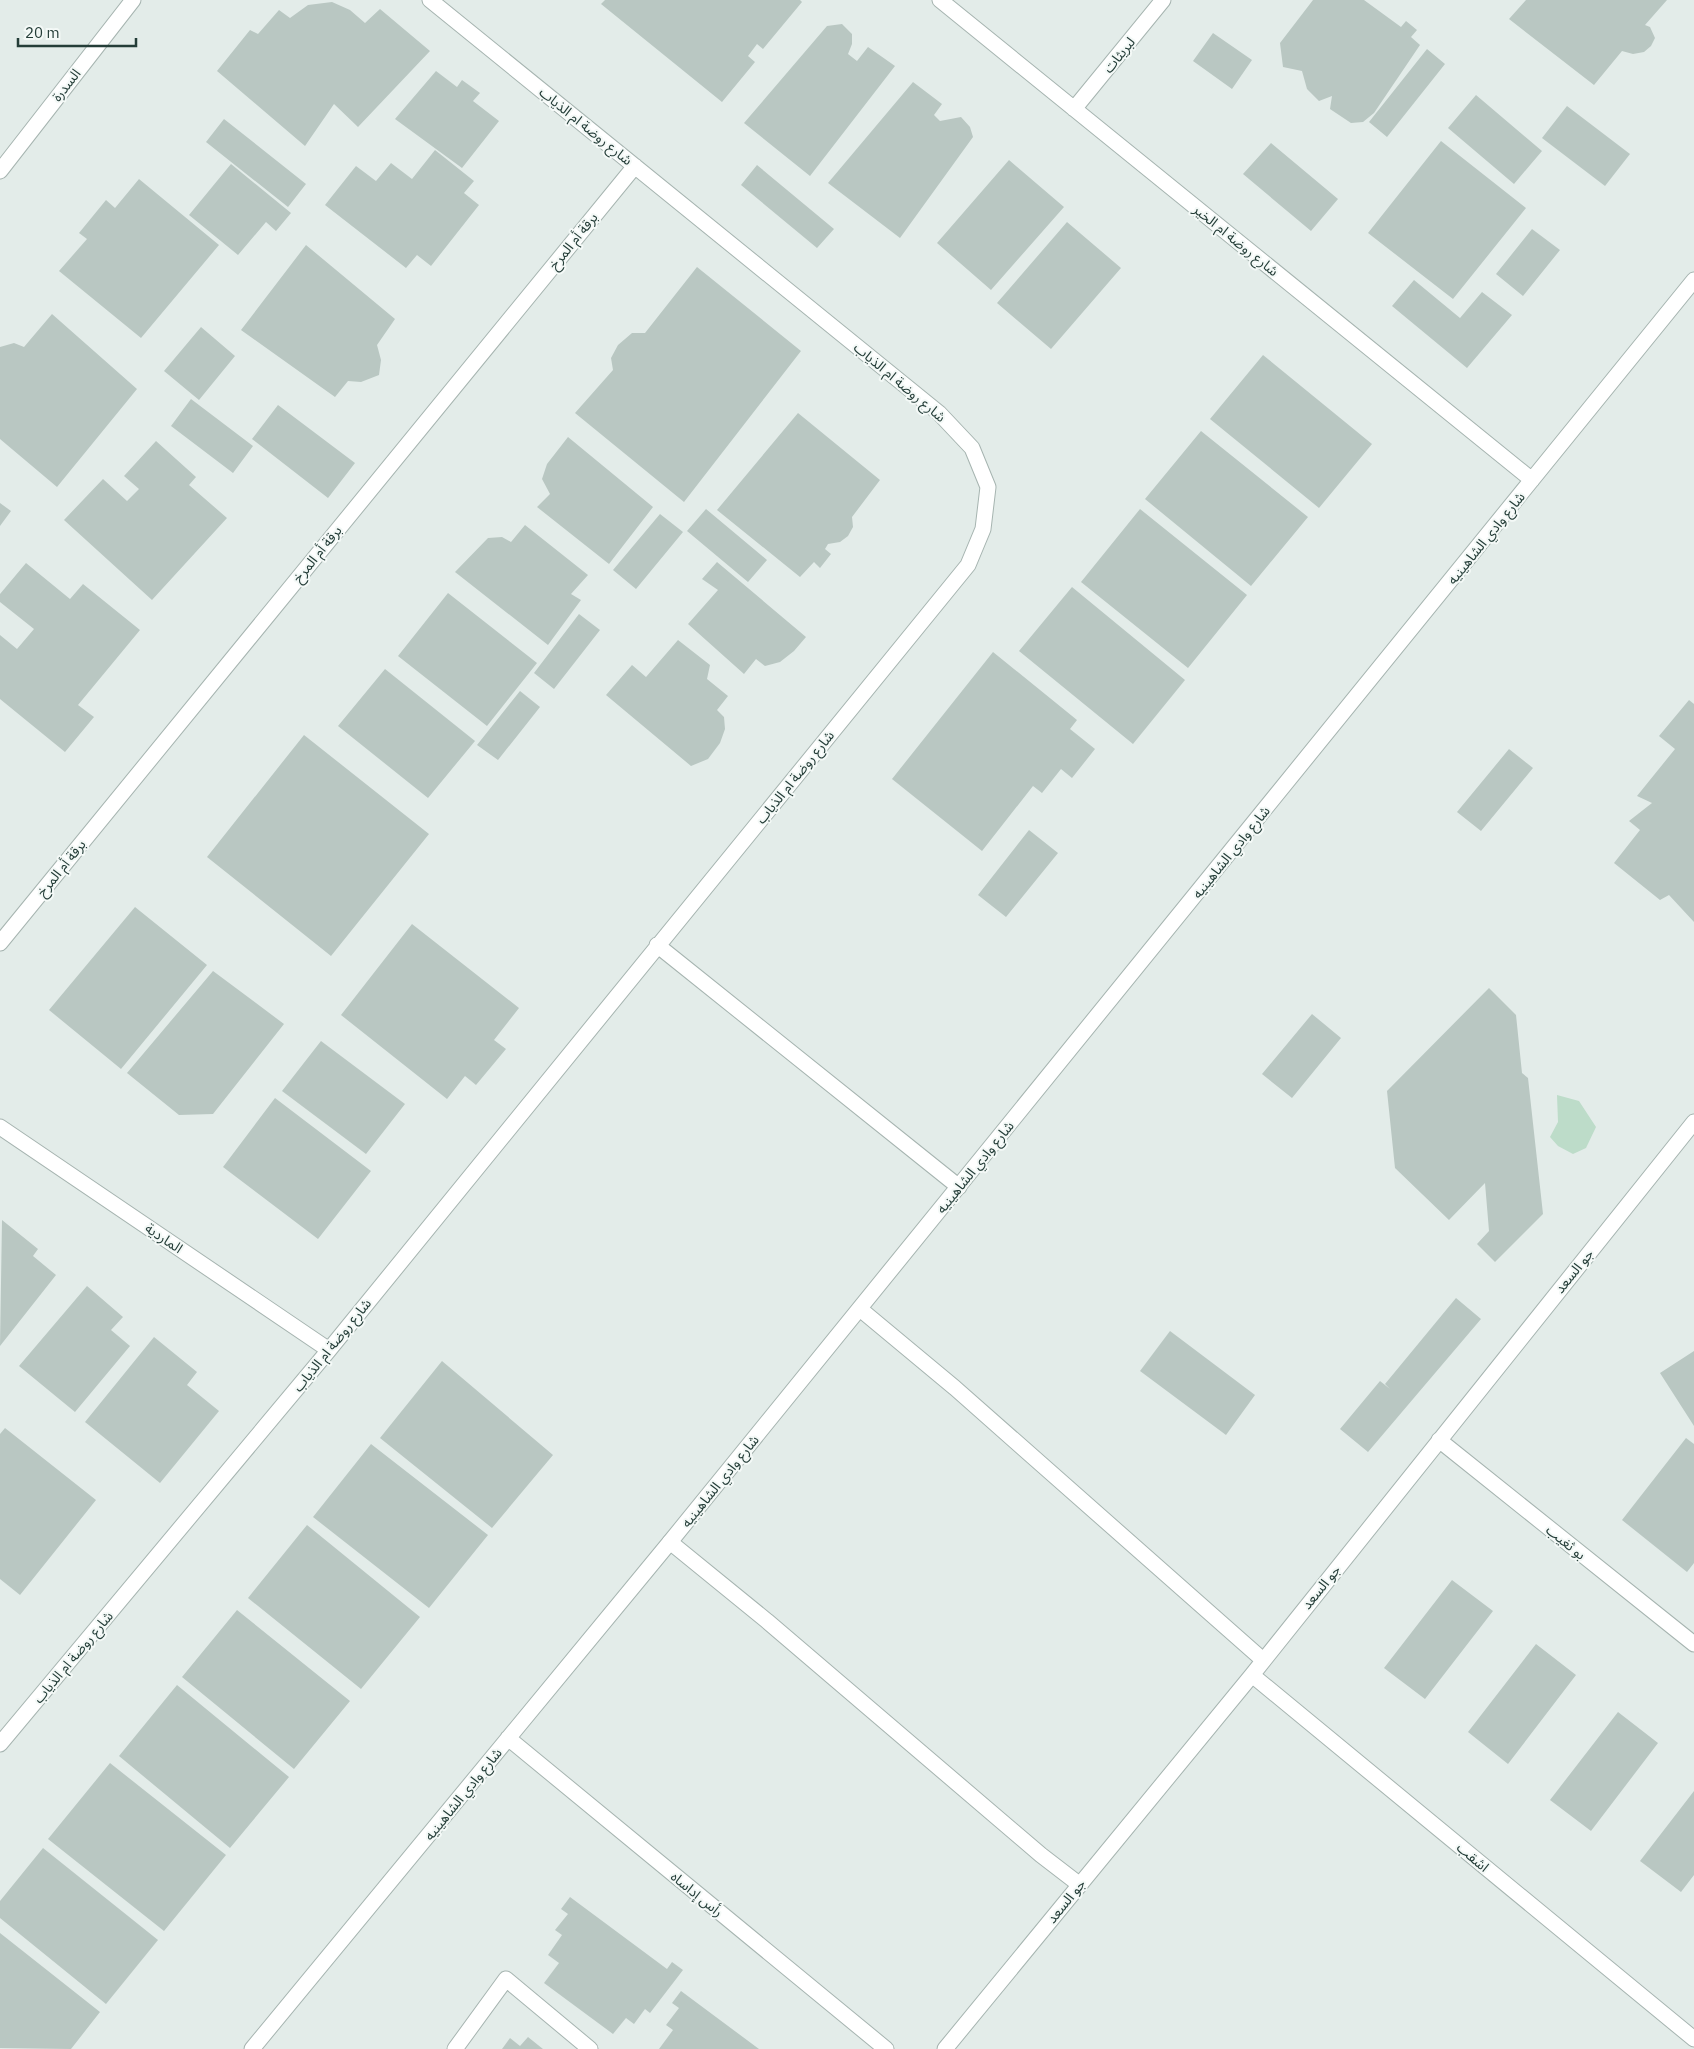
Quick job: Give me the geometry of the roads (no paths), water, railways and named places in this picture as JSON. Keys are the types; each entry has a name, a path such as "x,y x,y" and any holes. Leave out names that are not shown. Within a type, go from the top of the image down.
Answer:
{"street":[{"name":"السدرة","path":"0,171 133,0"},
{"name":"شارع روضة ام الخير","path":"940,0 1532,480"},
{"name":"لبريثات","path":"1074,109 1163,0"},
{"name":"شارع روضة ام الذياب","path":"1,1742 329,1350 968,565 983,529 988,487 972,448 939,413 634,166 439,3"},
{"name":"برقة أم المرخ","path":"0,943 634,166"},
{"name":"شارع وادي الشاهينيه","path":"252,2049 860,1309 1694,280"},
{"path":"657,945 959,1187"},
{"name":"جو السعد","path":"944,2049 1252,1675 1694,1122"},
{"name":"الماردية","path":"0,1127 329,1350"},
{"path":"860,1309 962,1394 1263,1660"},
{"name":"بو ثغيب","path":"1438,1440 1694,1644"},
{"path":"670,1542 767,1620 1041,1855 1080,1885"},
{"name":"اشقب","path":"1252,1675 1694,2039"},
{"name":"رأس إداساه","path":"508,1738 886,2049"},
{"path":"455,2049 506,1979 590,2049"}]}
